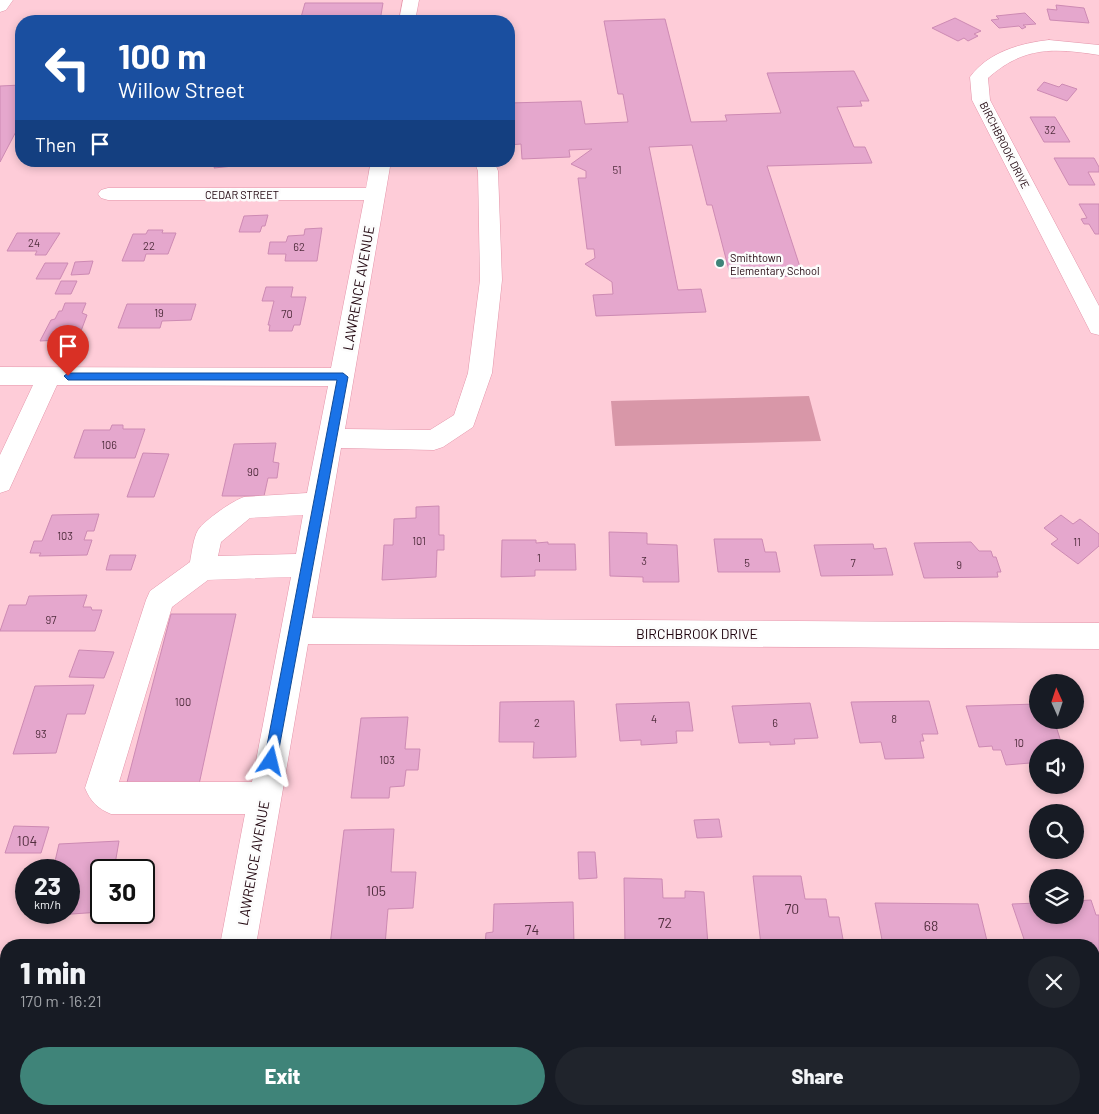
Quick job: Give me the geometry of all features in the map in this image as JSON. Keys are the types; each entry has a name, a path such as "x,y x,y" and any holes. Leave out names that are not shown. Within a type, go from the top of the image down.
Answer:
{"street":[{"path":"0,7 4,0"},
{"path":"408,15 411,0"},
{"name":"BIRCHBROOK DRIVE","path":"1099,50 1067,45 1024,48 994,62 979,77 981,100 1099,327"},
{"name":"LAWRENCE AVENUE","path":"239,939 380,167"},
{"path":"331,438 434,440 464,420 480,372 491,280 486,167"},
{"name":"CEDAR STREET","path":"108,194 375,194"},
{"path":"0,376 343,377"},
{"path":"0,483 49,376"},
{"path":"202,568 209,536 244,508 319,503"},
{"path":"264,798 112,798 101,788 160,600 202,568 307,565"},
{"name":"BIRCHBROOK DRIVE","path":"294,631 1099,636"}],"shaded area":[{"path":"809,396 821,441 615,446 611,401"}],"building":[{"path":"305,3 383,3 381,15 302,15"},
{"path":"1056,5 1084,8 1089,23 1050,20 1047,9 1057,10"},
{"path":"1025,13 1036,24 1023,25 1026,27 1022,29 1019,26 999,28 991,20 999,19 996,16"},
{"path":"955,18 981,31 974,34 978,36 968,41 964,38 958,41 932,28"},
{"path":"665,19 691,122 727,121 725,115 781,113 767,73 854,71 869,101 860,101 862,106 837,107 854,147 865,147 872,163 767,166 803,276 731,278 712,205 707,205 692,145 649,147 678,290 701,289 706,312 596,316 593,295 613,294 612,282 585,264 595,258 594,249 587,249 578,178 586,178 586,171 571,164 592,149 569,150 570,157 522,159 521,144 515,144 515,103 581,101 585,124 628,122 623,94 618,94 604,21"},
{"path":"1044,82 1059,87 1062,84 1077,89 1067,101 1037,90"},
{"path":"15,85 15,133 0,162 0,86"},
{"path":"1030,117 1055,117 1070,142 1044,142"},
{"path":"1054,158 1094,158 1099,167 1099,172 1088,172 1095,185 1069,185"},
{"path":"1079,204 1099,204 1099,234 1095,234 1089,224 1084,224 1081,219 1087,218"},
{"path":"268,215 265,226 262,226 260,232 239,232 244,216"},
{"path":"322,228 317,261 285,261 286,254 268,254 270,242 286,242 288,236 304,235 305,229"},
{"path":"148,230 163,230 162,233 176,233 168,254 146,254 144,261 122,261 133,234 146,234"},
{"path":"17,233 60,233 46,255 35,255 37,251 7,251"},
{"path":"93,261 89,274 71,275 75,262"},
{"path":"45,263 68,263 60,279 36,279"},
{"path":"61,281 77,281 71,294 55,294"},
{"path":"266,287 293,287 291,297 306,297 300,325 294,325 292,331 269,331 270,325 268,325 274,301 262,301"},
{"path":"65,303 86,303 82,313 87,315 78,339 40,341 51,320 55,319 59,311 62,311"},
{"path":"127,304 196,304 191,320 162,321 160,328 118,328"},
{"path":"112,425 123,425 123,429 145,429 135,458 74,458 84,430 110,430"},
{"path":"276,443 273,462 279,463 277,478 268,478 264,496 222,496 234,444"},
{"path":"143,453 169,454 154,497 127,497"},
{"path":"439,506 439,535 444,535 444,550 437,550 436,577 382,580 384,545 393,545 394,519 416,518 416,507"},
{"path":"99,514 94,531 87,531 84,540 92,540 87,555 39,556 41,553 30,553 34,541 42,541 52,515"},
{"path":"1061,515 1073,524 1080,519 1099,534 1099,546 1078,564 1051,544 1058,539 1044,528"},
{"path":"609,532 647,533 647,544 677,545 679,582 643,582 643,577 610,576"},
{"path":"714,539 762,539 765,552 776,552 780,572 718,572"},
{"path":"502,540 536,540 536,543 575,544 576,570 535,570 535,576 501,577"},
{"path":"971,542 979,551 991,551 993,557 996,557 1001,572 997,572 998,577 924,578 914,543"},
{"path":"873,544 874,549 886,548 893,575 821,576 814,545"},
{"path":"110,555 136,555 131,570 106,570"},
{"path":"87,595 83,607 91,607 92,610 102,610 95,631 0,631 9,605 26,605 29,596"},
{"path":"171,614 236,614 198,789 125,790"},
{"path":"79,650 114,652 104,678 69,677"},
{"path":"94,685 85,714 67,714 56,753 13,754 35,686"},
{"path":"574,701 576,757 533,758 534,742 499,742 500,702"},
{"path":"929,701 938,734 922,734 924,741 920,741 924,758 885,759 881,742 860,743 851,702"},
{"path":"689,702 693,731 676,731 677,743 641,745 641,740 620,741 616,704"},
{"path":"810,703 818,738 794,739 795,744 770,745 770,742 739,743 732,706"},
{"path":"1029,704 1029,729 1057,729 1060,739 1029,739 1029,763 1006,765 1001,750 993,750 992,746 979,747 966,706"},
{"path":"408,717 405,749 420,749 418,770 406,770 404,786 390,787 389,798 351,798 361,718"},
{"path":"719,819 722,837 697,838 694,820"},
{"path":"14,826 49,827 41,853 5,853"},
{"path":"394,829 391,872 416,872 413,908 388,909 386,939 331,939 344,830"},
{"path":"119,841 116,859 90,859 90,913 80,913 80,859 56,859 59,844"},
{"path":"578,852 595,852 597,878 579,879"},
{"path":"753,876 801,876 805,899 826,899 829,917 839,917 843,939 760,939"},
{"path":"624,878 662,879 663,898 685,898 685,891 704,892 708,939 625,939"},
{"path":"1084,900 1091,900 1096,915 1099,915 1099,939 1024,939 1012,904 1029,903 1029,924 1084,924"},
{"path":"573,902 574,939 486,939 486,933 493,932 494,904"},
{"path":"875,903 978,904 987,939 882,939"}],"place":[{"name":"Smithtown Elementary School","path":"720,263"}],"route":[{"path":"68,376 343,377 271,761"}]}
